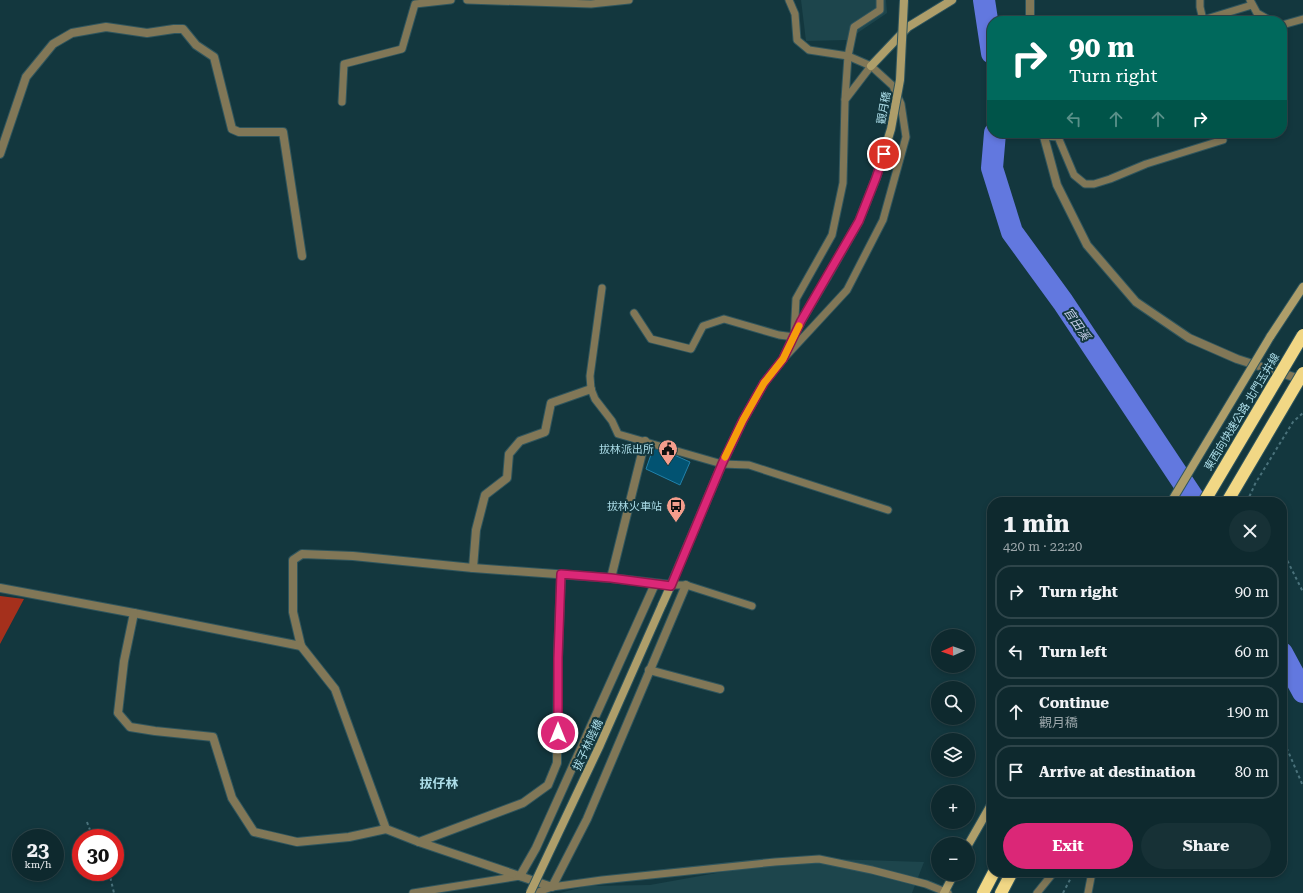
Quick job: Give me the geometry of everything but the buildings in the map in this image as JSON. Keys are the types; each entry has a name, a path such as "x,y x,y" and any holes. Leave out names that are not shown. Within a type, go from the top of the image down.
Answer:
{"highway":[{"name":"東西向快速公路 北門玉井線","path":"1207,497 1303,335"},
{"path":"1230,497 1303,373"},
{"path":"982,893 991,877"},
{"path":"1001,893 1009,877"}],"main road":[{"name":"觀月穚","path":"722,464 743,420 764,383 783,359 801,321 859,221 876,178 891,129 900,80 904,0"},
{"path":"871,66 908,27 952,0"},
{"path":"1174,497 1270,337 1303,287"},
{"name":"拔子林陸橋","path":"530,893 600,745 671,586 722,464"},
{"path":"972,837 987,811"},
{"path":"946,892 951,881"}],"street":[{"path":"1030,0 1030,16"},
{"path":"0,154 26,77 53,44 72,34 106,27 147,33 183,29 196,45 214,57 232,129 239,132 283,132 302,256"},
{"path":"1045,138 1057,186 1087,245 1136,302 1189,338 1237,359 1303,380"},
{"path":"473,568 476,530 485,495 507,478 509,454 520,441 545,432 551,403 591,389"},
{"path":"611,578 645,441"},
{"path":"386,829 335,689 301,646 293,612 292,560 302,554 361,557 473,568 611,578 671,586"},
{"path":"419,842 523,803 548,784 557,763 558,658 561,574"},
{"path":"520,876 536,848 655,584"},
{"path":"134,613 124,661 118,713 130,727 155,732 212,737 232,798 254,832 297,842 349,837 386,829 419,842 552,887 587,819 686,585"},
{"path":"0,588 301,646"},
{"path":"649,670 720,689"}],"lane":[{"path":"342,102 344,64 402,49 415,4 451,0"},
{"path":"467,0 590,4 629,0"},
{"path":"783,359 847,290 882,220 906,137 901,104 893,86 871,66 848,56 809,50 797,40 795,14 790,0"},
{"path":"634,313 651,338 691,349 703,326 724,319 779,335 794,337 796,299 832,235 843,183 845,100 848,56 854,27 880,10 880,0"},
{"path":"1200,0 1202,16"},
{"path":"1214,16 1251,2 1257,13 1262,16"},
{"path":"1287,24 1303,20"},
{"path":"845,100 871,66"},
{"path":"1058,138 1074,174 1085,184 1094,184 1110,179 1146,164 1222,140"},
{"path":"602,288 590,376 591,389 594,399 612,422 618,434 722,464 749,465 888,510"},
{"path":"671,586 686,585 752,606"},
{"path":"535,893 552,887 602,880 700,871 774,862 819,859 872,870 946,892"},
{"path":"413,893 520,876"},
{"path":"1037,893 1050,877"},
{"path":"1088,893 1091,877"}],"path":[{"path":"1249,497 1255,484 1293,422 1303,413"},
{"path":"1287,560 1303,592"},
{"path":"1287,749 1303,786"},
{"path":"87,822 90,829"},
{"path":"1063,893 1071,877"},
{"path":"111,881 114,893"}],"shaded area":[{"path":"801,0 886,0 887,13 847,40 806,41"},
{"path":"0,596 24,599 0,644"},
{"path":"801,858 924,862 912,893 560,893 587,886 650,885"}],"waterway":[{"name":"官田溪","path":"984,0 987,20"},
{"name":"官田溪","path":"995,138 992,168 1012,232 1063,302 1193,497"},
{"name":"官田溪","path":"1287,662 1303,692"}],"slow traffic":[{"path":"725,457 743,420 764,383 783,359 799,326"}],"place":[{"name":"拔林派出所","path":"668,466"},
{"name":"拔林火車站","path":"676,523"}],"district":[{"name":"拔仔林","path":"439,783"}],"route":[{"path":"558,733 558,658 561,574 611,578 671,586 722,464 743,420 764,383 783,359 801,321 859,221 884,154"}]}
